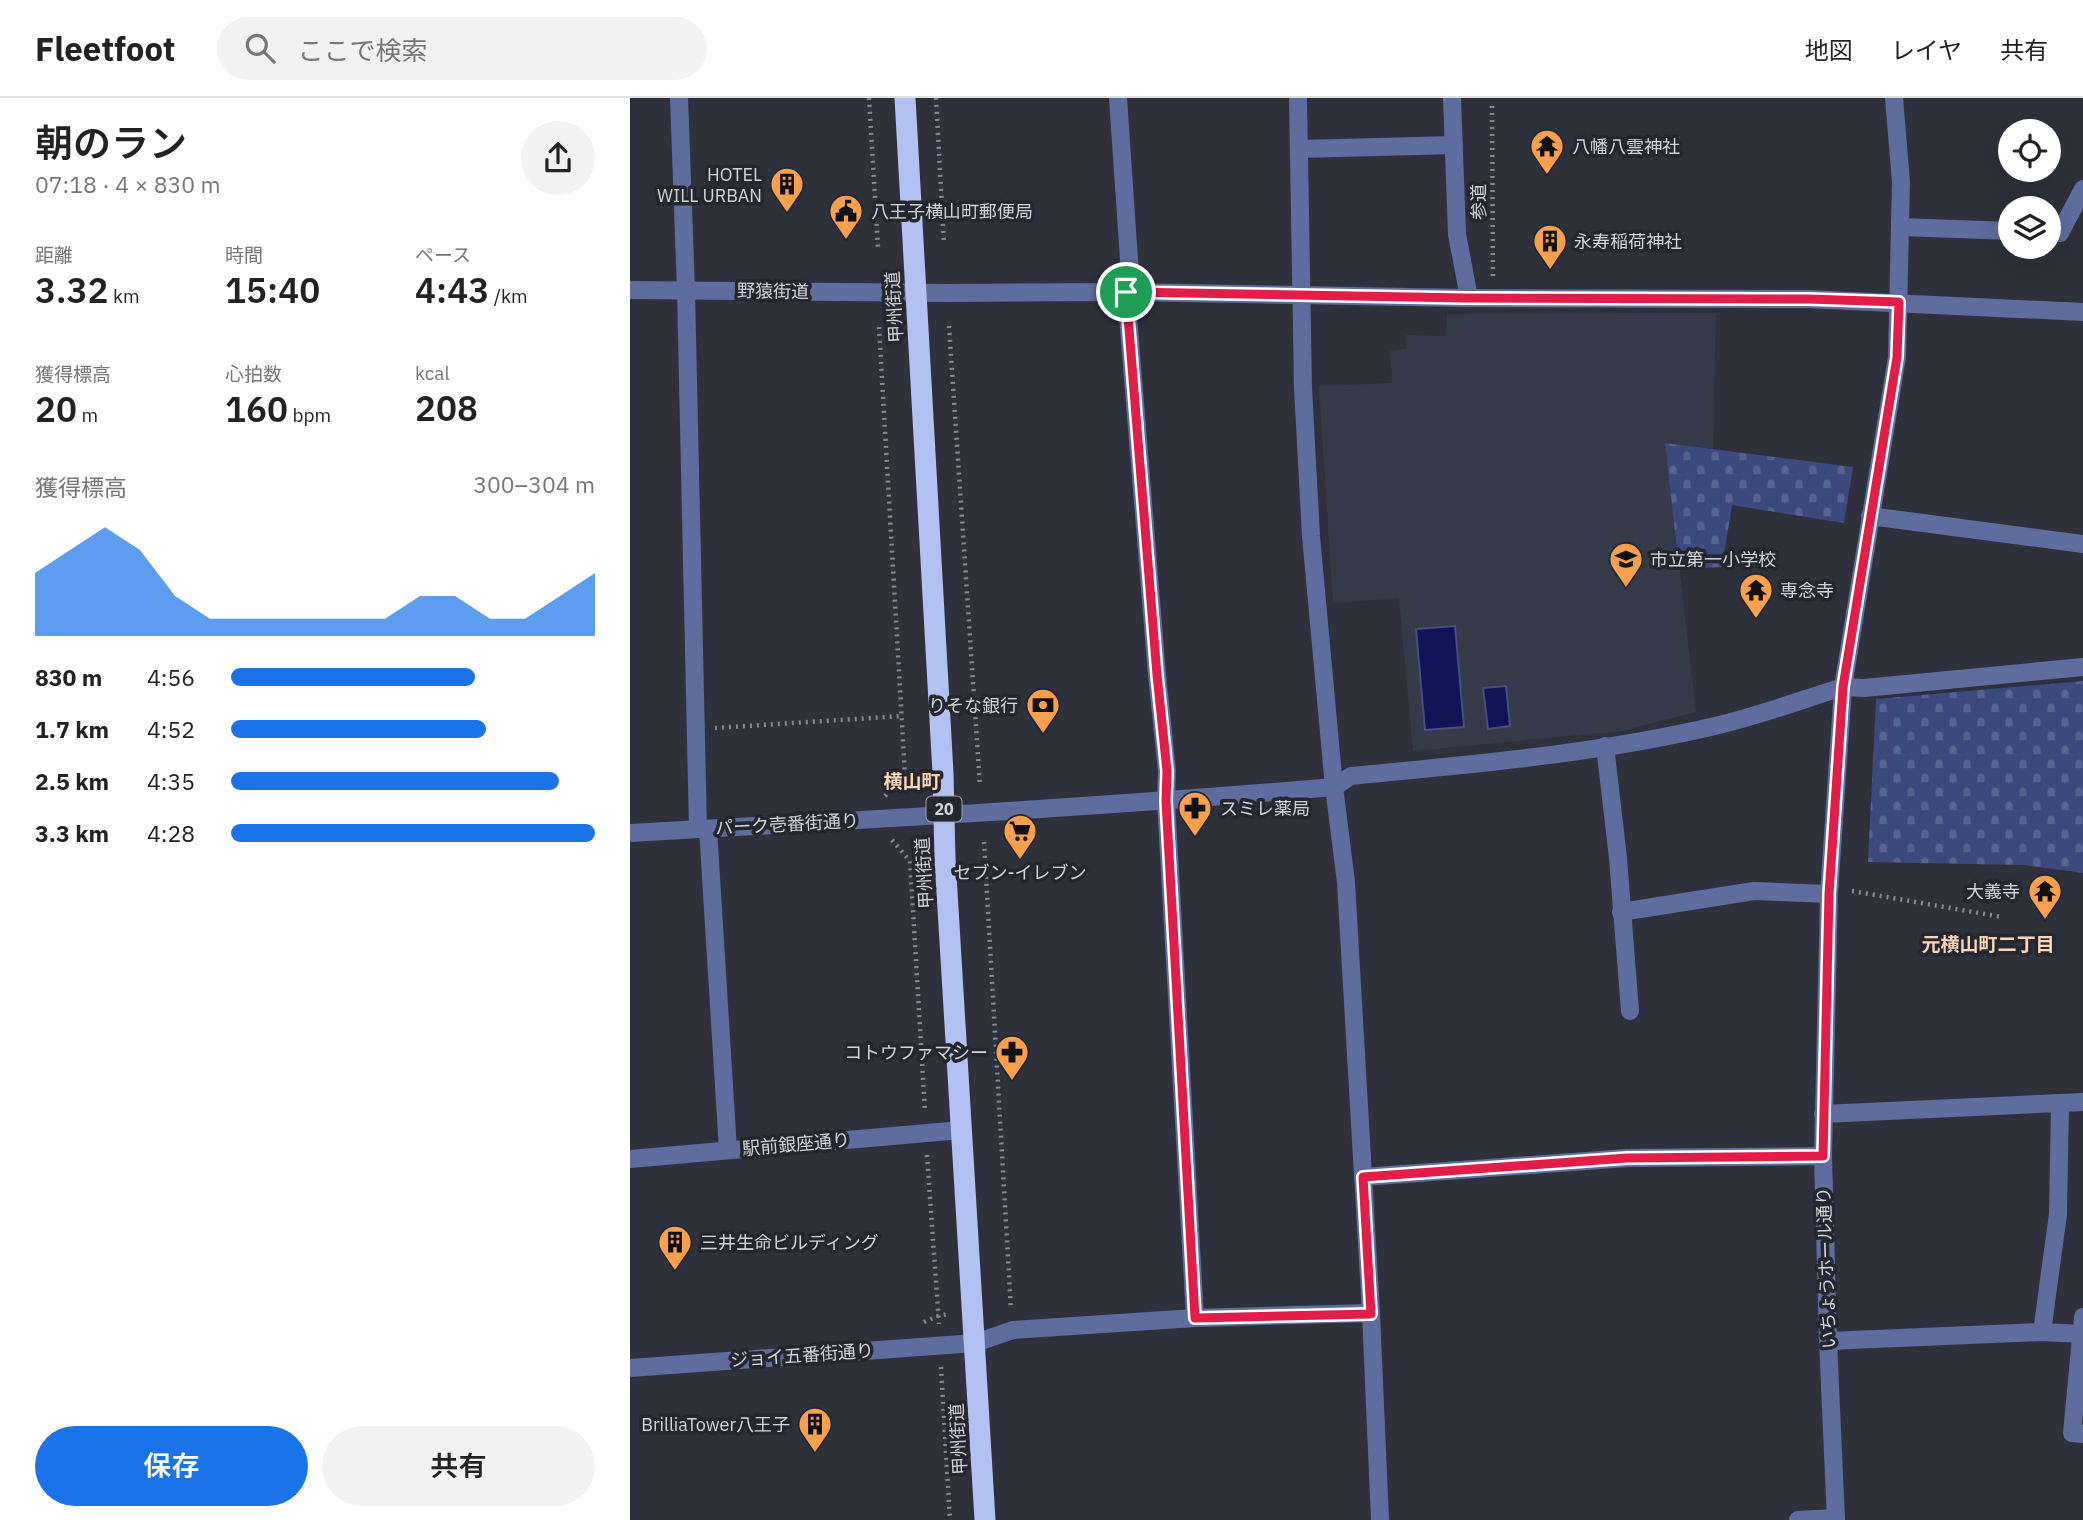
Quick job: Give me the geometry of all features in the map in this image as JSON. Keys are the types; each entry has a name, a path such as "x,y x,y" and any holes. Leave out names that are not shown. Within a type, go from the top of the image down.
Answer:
{"highway":[{"name":"甲州街道","path":"905,98 985,1520"}],"street":[{"path":"679,98 698,808 709,847 728,1142"},
{"path":"1118,98 1130,274 1126,292 1167,771 1166,801 1195,1318"},
{"path":"1298,98 1303,388 1311,537 1334,787 1346,882 1380,1520"},
{"path":"1452,98 1457,234 1469,298"},
{"name":"いちょうホール通り","path":"1836,1519 1823,1156 1829,894 1843,687 1897,357 1901,182 1894,98"},
{"path":"1300,149 1454,145"},
{"path":"2061,231 2083,189"},
{"path":"1900,227 1998,231"},
{"name":"野猿街道","path":"630,290 1808,299 2083,312"},
{"path":"1870,516 2083,544"},
{"name":"パーク壱番街通り","path":"630,833 944,816 1334,787 1351,776 1497,762 1605,747 1717,726 1843,687 1864,688 2083,667"},
{"path":"1605,747 1618,858 1630,1011"},
{"path":"1621,912 1754,891 1829,894"},
{"path":"1823,1114 2083,1102"},
{"path":"2042,1332 2058,1214 2060,1103"},
{"name":"駅前銀座通り","path":"630,1159 728,1142 961,1130"},
{"path":"1363,1177 1627,1158 1823,1156"},
{"name":"ジョイ五番街通り","path":"630,1368 975,1343 1013,1330 1195,1318 1371,1314"},
{"path":"1828,1341 2042,1332 2082,1326 2072,1433 2083,1434"},
{"path":"1798,1520 1836,1519"}],"path":[{"path":"869,98 877,247"},
{"path":"936,98 944,244"},
{"name":"参道","path":"1492,106 1493,298"},
{"path":"949,326 980,786"},
{"path":"879,327 905,775 913,775"},
{"path":"697,729 902,716"},
{"path":"984,842 1011,1309"},
{"path":"977,858 984,858"},
{"path":"921,860 910,861 926,1120"},
{"path":"1851,891 2002,917"},
{"path":"927,1147 938,1315 948,1314"},
{"path":"941,1366 950,1519 959,1518"}],"shaded area":[{"path":"1716,313 1713,449 1665,444 1696,712 1621,731 1413,751 1399,598 1333,603 1319,386 1392,383 1390,351 1407,349 1406,335 1446,336 1447,314"},
{"path":"1455,626 1464,727 1425,730 1416,629"},
{"path":"1506,686 1510,726 1488,729 1483,688"}],"green space":[{"path":"1665,443 1853,467 1844,523 1732,505 1722,567 1679,569"},
{"path":"2083,681 2083,873 2023,865 1868,862 1876,699"}],"place":[{"name":"八幡八雲神社","path":"1547,176"},
{"name":"HOTEL WILL URBAN","path":"787,214"},
{"name":"八王子横山町郵便局","path":"846,241"},
{"name":"永寿稲荷神社","path":"1550,271"},
{"name":"市立第一小学校","path":"1626,589"},
{"name":"専念寺","path":"1756,620"},
{"name":"りそな銀行","path":"1043,735"},
{"name":"スミレ薬局","path":"1195,838"},
{"name":"セブン-イレブン","path":"1020,861"},
{"name":"大義寺","path":"2045,921"},
{"name":"コトウファマシー","path":"1012,1082"},
{"name":"三井生命ビルディング","path":"675,1272"},
{"name":"BrilliaTower八王子","path":"815,1454"}],"district":[{"name":"横山町","path":"912,781"},
{"name":"元横山町二丁目","path":"1988,944"}],"route":[{"path":"1126,292 1899,302 1897,357 1843,687 1829,894 1823,1156 1627,1158 1363,1177 1371,1314 1195,1318 1166,801 1167,771 1126,292"}]}
